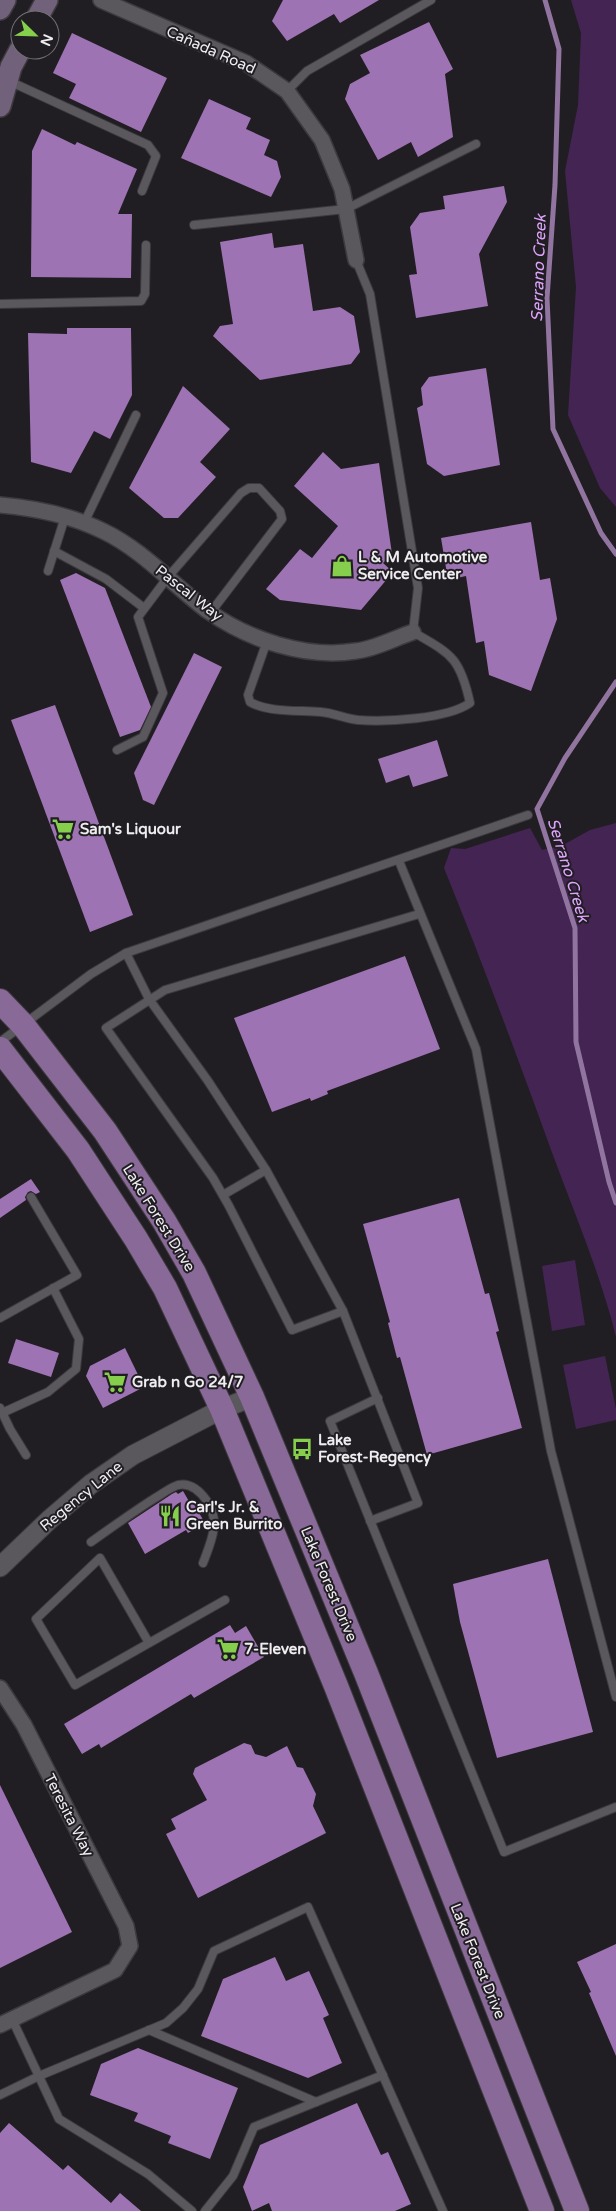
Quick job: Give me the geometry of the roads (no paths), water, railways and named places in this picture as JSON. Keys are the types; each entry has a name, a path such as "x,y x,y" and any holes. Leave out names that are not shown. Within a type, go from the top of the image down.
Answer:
{"main road":[{"path":"0,9 5,0"},
{"path":"0,106 15,60"},
{"name":"Lake Forest Drive","path":"0,1002 23,1025 105,1131 164,1221 194,1273 252,1396 366,1674 577,2211"},
{"name":"Lake Forest Drive","path":"0,1049 78,1150 136,1239 165,1288 222,1409 336,1686 542,2211"}],"street":[{"name":"Cañada Road","path":"101,0 246,63 287,91 322,140 342,190 356,260"},
{"name":"Pascal Way","path":"0,505 26,507 66,517 104,531 143,556 211,612 241,630 280,646 315,652 356,652 413,632"},
{"name":"Regency Lane","path":"0,1567 49,1520 92,1484 133,1454 252,1396"},
{"name":"Teresita Way","path":"0,1688 24,1725 126,1926 130,1946 115,1970 6,2022"}],"lane":[{"path":"287,91 307,71 431,0"},
{"path":"7,80 148,145 156,156 142,191"},
{"path":"194,225 346,209 476,144"},
{"path":"0,304 141,301 145,294 146,245"},
{"path":"267,641 248,695 250,702 260,707 324,712 357,720 405,720 460,709 470,703 464,676 450,654 413,632 418,588 370,294 356,260"},
{"path":"84,523 136,415"},
{"path":"117,750 143,737 163,693 138,617 168,577 241,493 249,488 259,488 280,512 282,519 211,612"},
{"path":"48,571 66,517"},
{"path":"54,551 106,579 144,608"},
{"path":"0,1042 91,974 126,953 399,861 450,840 528,815"},
{"path":"399,861 419,914 476,1049 551,1451 616,1697"},
{"path":"343,1311 292,1330 223,1195 106,1028 165,990 419,914"},
{"path":"126,953 149,1000 208,1082 266,1170 343,1311 418,1502 370,1521"},
{"path":"223,1195 266,1170"},
{"path":"0,1318 77,1275 31,1198"},
{"path":"26,1454 1,1410 48,1392 76,1369 79,1339 53,1288"},
{"path":"378,1398 330,1421 504,1852 616,1807"},
{"path":"91,1542 124,1517 178,1485 188,1485 198,1490 209,1503 214,1518 215,1529 203,1563"},
{"path":"149,1643 100,1558 36,1619 75,1685 225,1600"},
{"path":"0,2095 39,2076 166,2023 190,1999 204,1977 214,1951 308,1907 443,2211"},
{"path":"6,2022 39,2076 58,2119 148,2174 192,2211"},
{"path":"149,2030 316,2102"},
{"path":"205,2211 233,2176 254,2127 383,2076"}],"waterway":[{"name":"Serrano Creek","path":"545,0 559,49 555,185 547,298 553,429 601,533 616,554"},
{"name":"Serrano Creek","path":"616,682 565,758 537,809 575,928 576,1042 609,1182 616,1203"}],"place":[{"name":"L & M Automotive Service Center","path":"342,566"},
{"name":"Sam's Liquour","path":"63,829"},
{"name":"Grab n Go 24/7","path":"115,1382"},
{"name":"Lake Forest-Regency","path":"302,1449"},
{"name":"Carl's Jr. & Green Burrito","path":"170,1516"},
{"name":"7-Eleven","path":"228,1649"}]}
